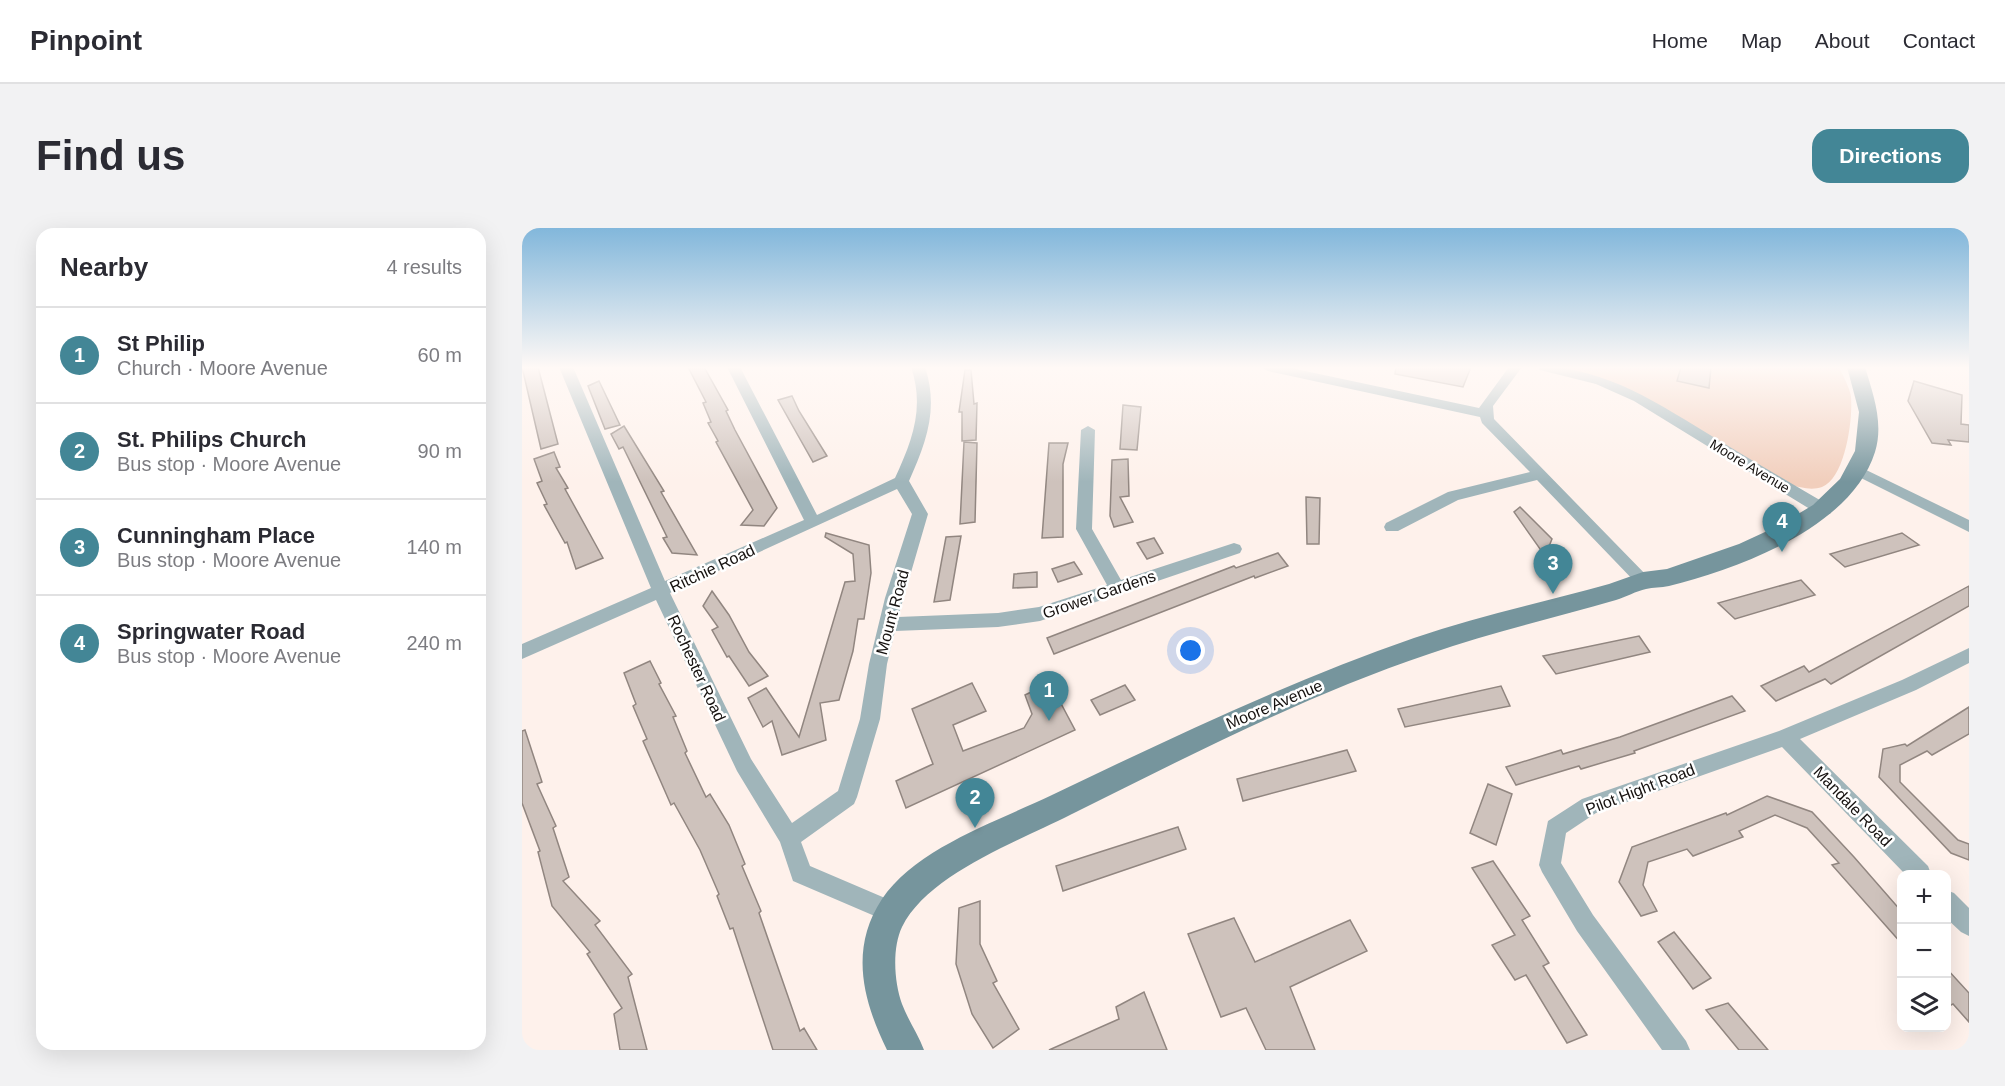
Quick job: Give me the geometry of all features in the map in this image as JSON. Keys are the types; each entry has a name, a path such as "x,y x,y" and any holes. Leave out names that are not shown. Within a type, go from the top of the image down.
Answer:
{"street":[{"name":"Rochester Road","path":"582,405 661,592 744,765 789,838 801,873 891,912"},
{"path":"753,405 813,522"},
{"path":"900,481 921,438 926,405"},
{"path":"1446,405 1486,414"},
{"path":"1488,405 1487,420 1493,427 1644,581"},
{"name":"Moore Avenue","path":"1651,405 1824,510"},
{"name":"Moore Avenue","path":"906,1050 885,1006 879,963 881,936 891,912 910,889 942,863 1233,721 1346,674 1424,645 1644,581 1667,578 1749,548 1799,525 1824,510 1840,496 1858,471 1866,450 1869,430 1868,405"},
{"path":"1088,430 1084,529 1117,588"},
{"path":"1858,471 1969,527"},
{"path":"1392,527 1453,496 1539,475"},
{"name":"Ritchie Road","path":"522,652 661,592 900,481"},
{"name":"Mount Road","path":"789,838 847,797 870,719 878,664 920,514 915,502 903,491 900,481"},
{"name":"Grower Gardens","path":"889,624 998,620 1040,614 1234,549"},
{"name":"Pilot Hight Road","path":"1677,1050 1585,923 1550,865 1556,828 1589,806 1785,737 1909,686 1969,655"},
{"name":"Mandale Road","path":"1785,737 1916,870"},
{"path":"1951,906 1969,924"}],"shaded area":[{"path":"1652,405 1851,405 1849,433 1837,472 1822,487 1810,489 1790,485"}],"building":[{"path":"531,405 548,405 558,444 541,449"},
{"path":"596,405 611,405 620,425 605,429"},
{"path":"704,405 725,405 735,430 777,508 764,526 741,525 753,510 716,442 718,441 708,423 711,422"},
{"path":"781,405 796,405 827,456 813,462"},
{"path":"960,405 977,405 976,440 962,441 962,412 959,412"},
{"path":"1123,405 1141,407 1137,450 1120,449"},
{"path":"1910,405 1962,405 1961,424 1969,425 1969,442 1948,440 1951,445 1932,443"},
{"path":"624,426 664,491 661,492 697,555 672,553 663,538 667,537 623,447 619,449 611,434"},
{"path":"964,442 977,443 975,522 960,524"},
{"path":"1049,443 1068,443 1063,464 1063,537 1042,538"},
{"path":"554,452 560,467 556,468 568,488 565,489 603,558 576,569 567,542 565,543 544,505 547,504 537,483 542,481 534,459"},
{"path":"1128,459 1129,496 1120,497 1133,522 1114,527 1110,516 1112,460"},
{"path":"1306,497 1320,498 1319,544 1307,544"},
{"path":"1520,507 1552,539 1545,556 1514,512"},
{"path":"826,533 869,545 871,573 864,619 858,619 853,651 839,700 820,703 826,740 782,755 772,721 763,727 748,698 766,688 799,737 845,582 855,581 853,554 825,537"},
{"path":"1902,533 1919,545 1845,567 1830,554"},
{"path":"961,536 950,600 934,602 946,537"},
{"path":"1154,538 1163,553 1147,559 1137,543"},
{"path":"1278,553 1288,566 1255,578 1254,576 1054,654 1047,638 1234,566 1236,568"},
{"path":"1074,562 1082,574 1058,582 1052,569"},
{"path":"1037,572 1037,587 1013,588 1014,574"},
{"path":"1801,580 1815,595 1735,619 1718,603"},
{"path":"1969,586 1969,606 1831,684 1825,679 1776,701 1761,686 1804,666 1809,672"},
{"path":"712,591 729,615 749,652 768,676 749,686 729,656 727,657 712,630 718,627 703,606"},
{"path":"1639,636 1650,652 1556,674 1543,656"},
{"path":"650,661 676,716 673,717 687,751 685,753 706,797 710,794 729,825 745,864 742,866 761,911 759,913 800,1031 804,1028 817,1050 773,1050 733,928 730,929 717,896 719,894 700,850 674,803 671,805 643,741 647,739 633,706 636,704 624,673"},
{"path":"972,683 986,711 953,725 963,751 1024,728 1032,714 1025,695 1050,683 1075,730 906,808 896,781 933,764 912,709"},
{"path":"1125,685 1135,700 1100,715 1091,700"},
{"path":"1501,686 1510,706 1405,727 1398,709"},
{"path":"1732,696 1745,711 1634,751 1635,753 1581,769 1579,766 1516,785 1506,767 1561,750 1563,754 1620,737"},
{"path":"1969,707 1969,734 1932,755 1927,751 1900,765 1900,782 1958,840 1969,844 1969,860 1951,853 1879,777 1883,749 1905,744 1907,746"},
{"path":"525,730 542,782 537,784 556,826 553,828 569,877 563,881 600,921 595,925 632,974 628,977 647,1050 620,1050 614,1014 622,1008 587,954 590,952 552,906 538,852 540,851 522,803 522,731"},
{"path":"1347,750 1356,771 1243,801 1237,779"},
{"path":"1488,784 1512,794 1496,845 1470,833"},
{"path":"1767,796 1812,812 1897,906 1897,938 1832,865 1839,863 1807,828 1775,815 1739,831 1743,837 1693,856 1687,849 1648,862 1643,885 1657,911 1641,916 1619,882 1632,847 1726,813 1727,815"},
{"path":"1178,827 1186,849 1063,891 1056,866"},
{"path":"1493,861 1530,916 1522,920 1549,963 1543,966 1587,1035 1567,1043 1526,975 1515,980 1492,945 1515,935 1472,868"},
{"path":"980,901 980,944 997,981 993,983 1019,1029 993,1048 972,1014 956,964 959,908"},
{"path":"1234,918 1255,962 1350,920 1367,951 1290,987 1315,1050 1266,1050 1246,1008 1221,1017 1188,934"},
{"path":"1674,932 1711,978 1693,989 1658,942"},
{"path":"1951,973 1969,993 1969,1022 1953,1004 1951,1005"},
{"path":"1144,992 1167,1050 1049,1050 1119,1019 1116,1007"},
{"path":"1728,1003 1768,1050 1739,1050 1706,1010"}],"place":[{"name":"Springwater Road","path":"1782,552"},
{"name":"Cunningham Place","path":"1553,594"},
{"name":"St Philip","path":"1049,721"},
{"name":"St. Philips Church","path":"975,828"}]}
